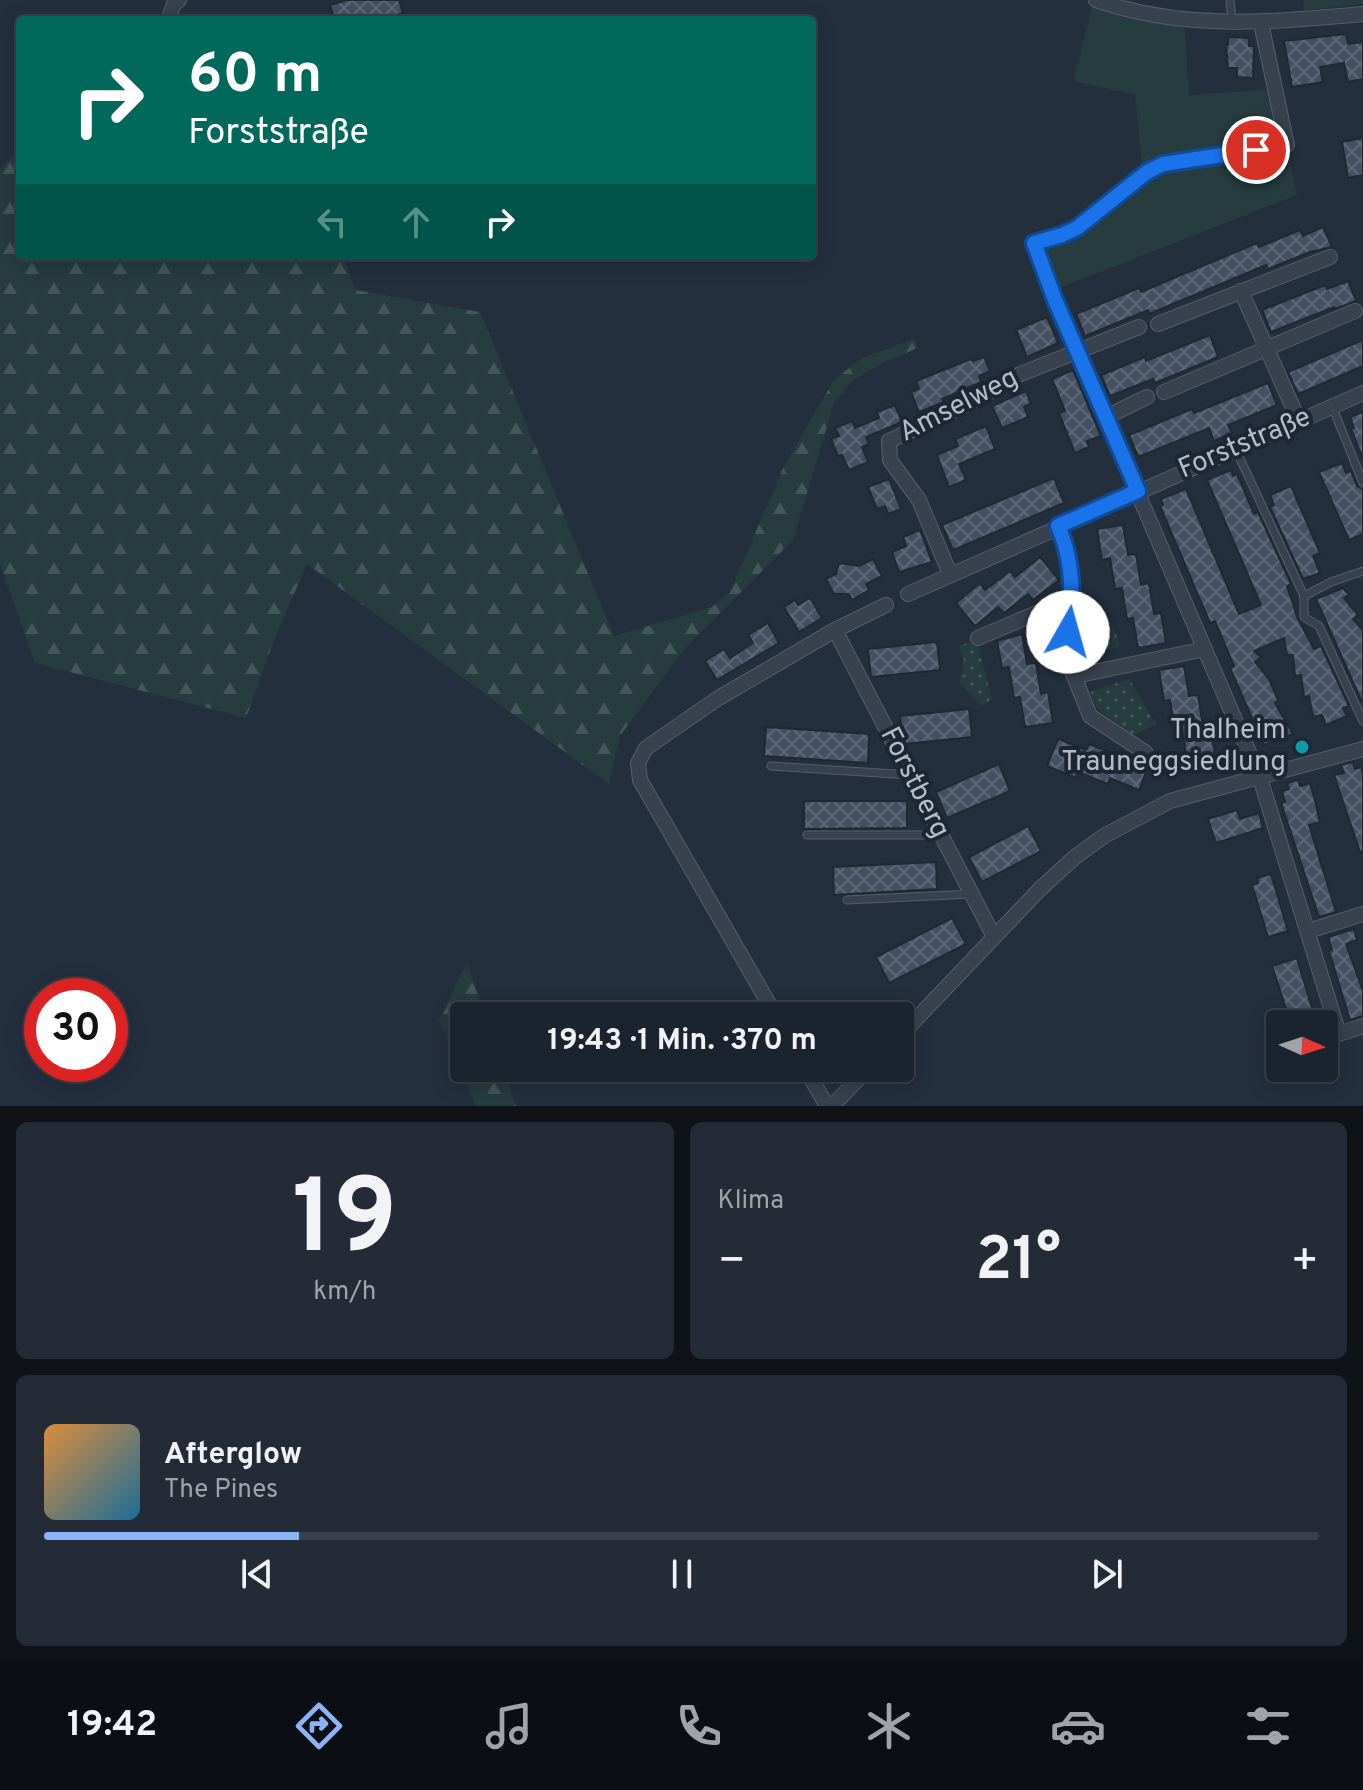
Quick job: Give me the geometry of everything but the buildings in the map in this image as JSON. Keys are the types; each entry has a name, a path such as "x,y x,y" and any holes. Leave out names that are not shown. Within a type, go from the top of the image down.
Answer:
{"street":[{"path":"1096,0 1180,20 1233,23 1363,14"},
{"path":"1261,23 1287,145 1163,164 1147,172 1077,228 1034,243 1077,352 1260,778 1339,1034 1363,1026"},
{"path":"1158,324 1330,257"},
{"path":"1241,291 1299,421"},
{"path":"1164,392 1355,311"},
{"path":"1077,352 1139,327"},
{"name":"Amselweg","path":"950,574 919,500 890,460 889,441 966,405 1018,375 1077,352"},
{"name":"Forststraße","path":"908,594 1363,393"},
{"path":"1106,417 1147,397"},
{"path":"1058,526 1066,544 1074,597 1065,654 1090,716 1146,753"},
{"path":"978,638 1074,597"},
{"path":"768,1002 640,780 638,763 646,748 717,699 835,630 886,605"},
{"name":"Forstberg","path":"835,630 994,937"},
{"path":"1075,676 1205,649"},
{"path":"914,1021 1063,867 1104,836 1170,801 1363,749"},
{"path":"1308,931 1363,914"},
{"path":"814,1082 830,1106 855,1082"}],"lane":[{"path":"1230,0 1233,23"},
{"path":"1332,406 1363,483"},
{"path":"1235,448 1304,596 1304,617 1319,626 1363,721"},
{"path":"1304,596 1363,571"},
{"path":"771,766 910,775"},
{"path":"807,835 941,835"},
{"path":"847,900 972,894"}],"green space":[{"path":"1303,0 1363,0 1363,4 1304,10"},
{"path":"1093,4 1185,28 1189,95 1275,89 1297,195 1052,291 1034,243 1062,235 1143,175 1135,95 1073,81"},
{"path":"16,153 16,260 344,260 355,290 480,312 614,636 712,607 730,592 784,466 834,380 862,358 914,339 918,348 884,362 853,380 834,403 793,540 685,648 620,736 609,784 307,564 274,640 246,718 35,663 0,564 0,169"},
{"path":"1086,596 1114,628 1120,647 1078,657 1072,647"},
{"path":"976,638 992,699 981,706 959,683 964,661 959,647"},
{"path":"1129,679 1156,724 1133,736 1097,708 1090,692"},
{"path":"467,963 480,1002 450,1002 450,1046 439,1020"},
{"path":"466,1082 508,1082 516,1106 476,1106"}],"place":[{"name":"Thalheim Trauneggsiedlung","path":"1302,747"}],"route":[{"path":"1068,632 1074,597 1066,544 1058,526 1138,491 1055,300 1034,243 1077,228 1147,172 1163,164 1256,150"}]}
